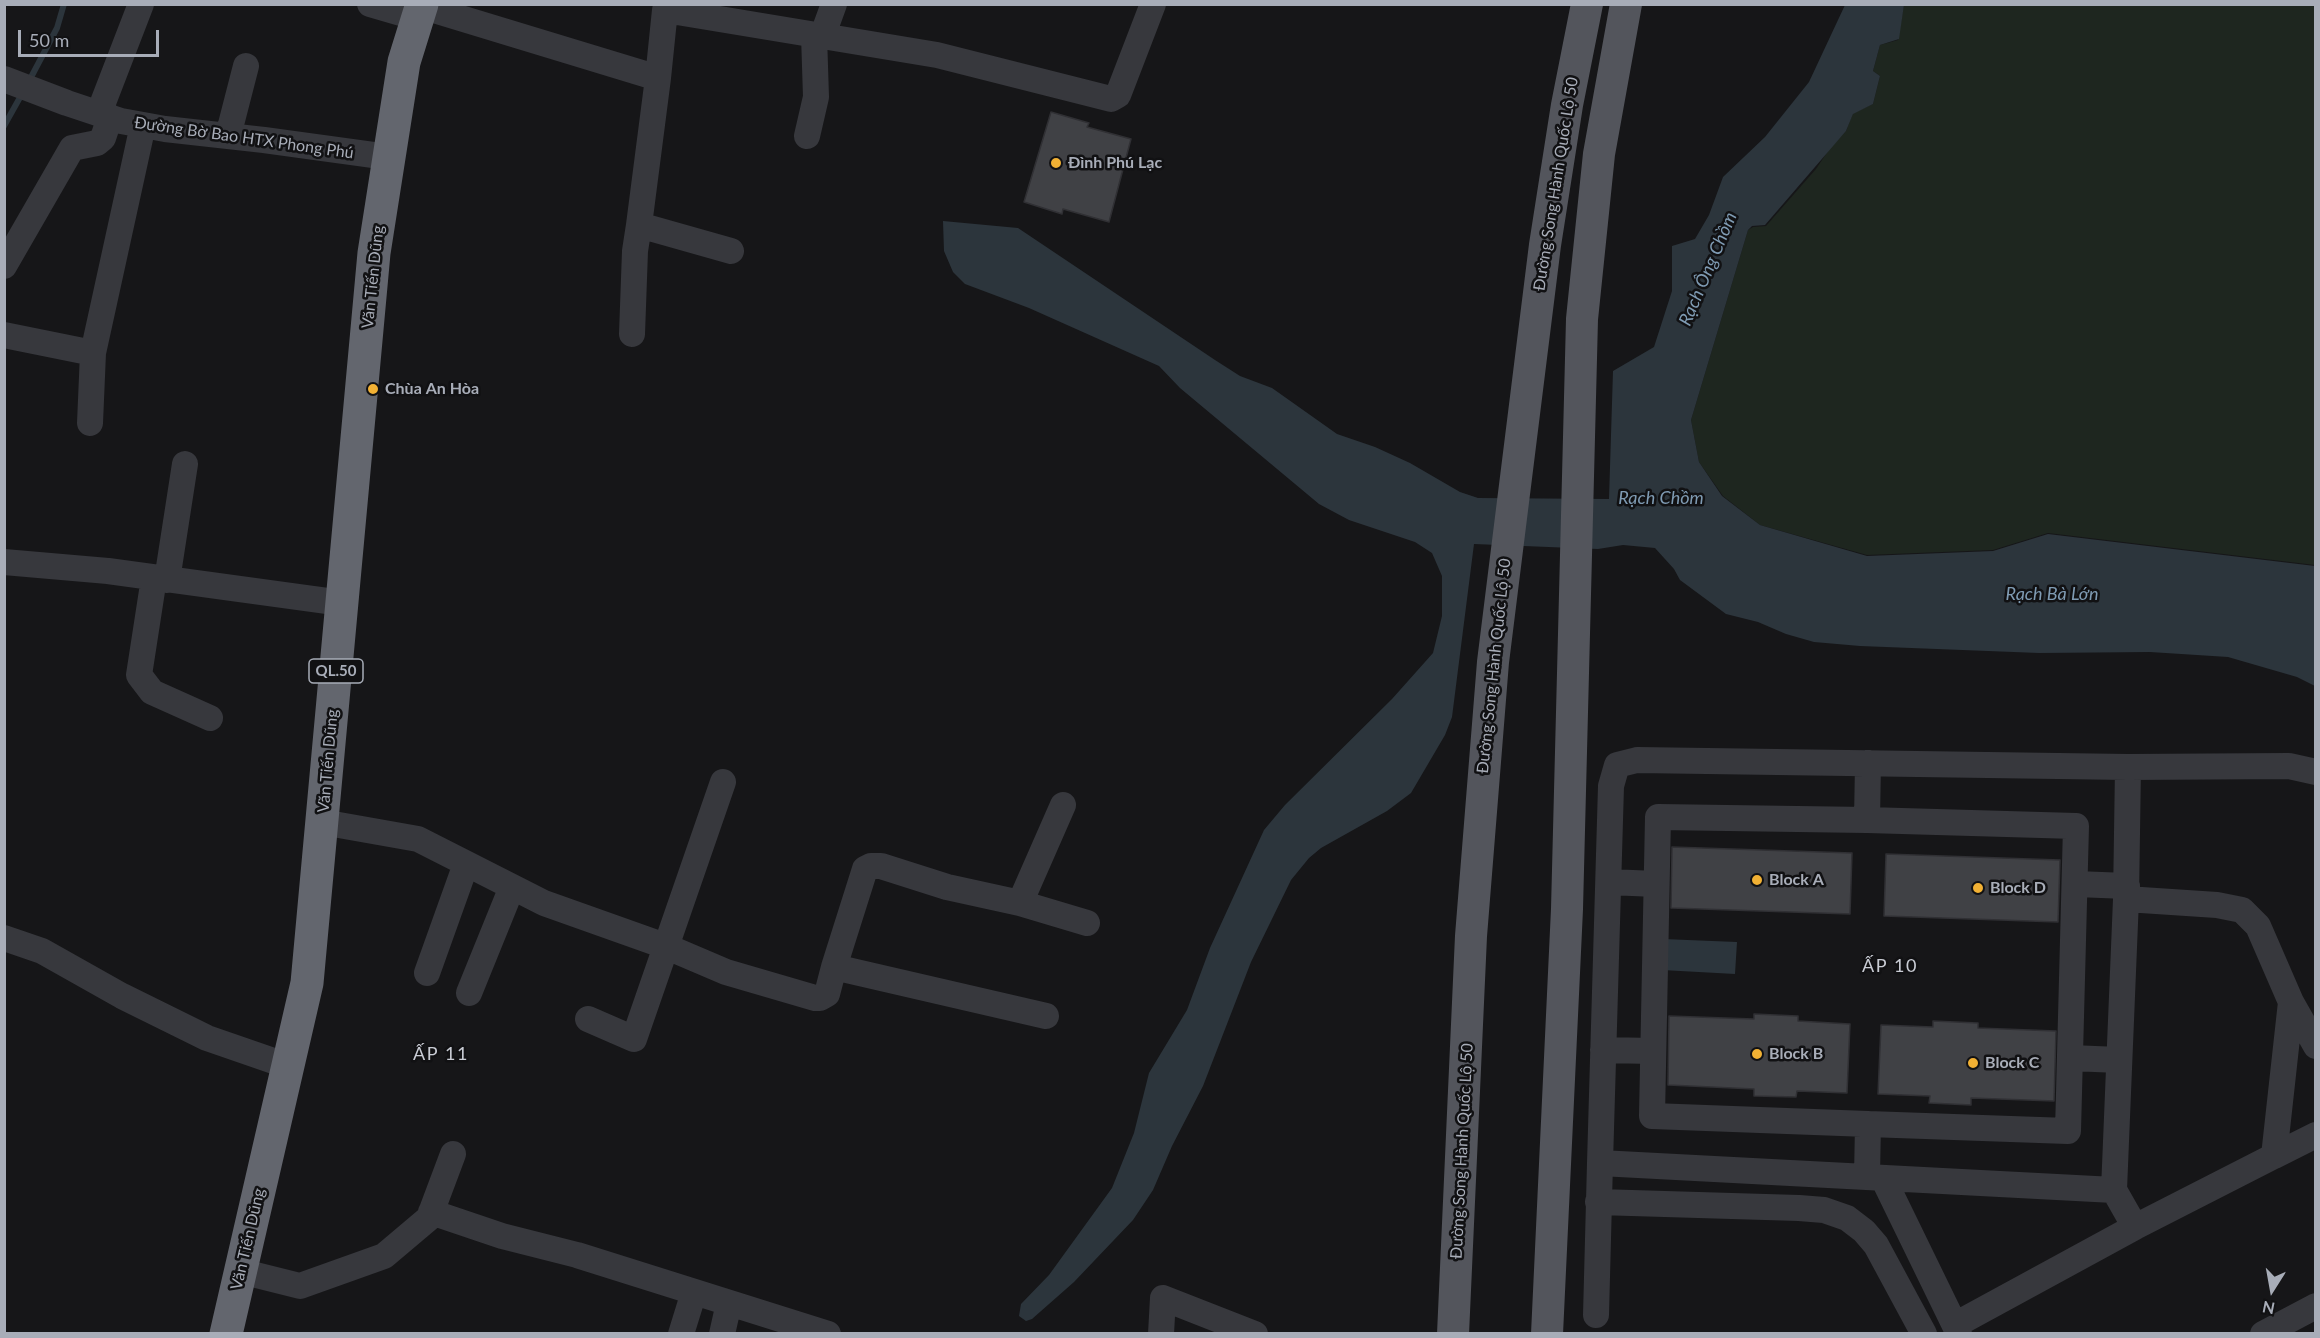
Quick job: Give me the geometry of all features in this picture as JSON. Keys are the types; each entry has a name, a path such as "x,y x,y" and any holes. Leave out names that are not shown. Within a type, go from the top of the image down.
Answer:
{"highway":[{"name":"Văn Tiến Dũng","path":"226,1334 307,983 374,253 404,62 420,9"}],"main road":[{"name":"Đường Song Hành Quốc Lộ 50","path":"1453,1334 1476,857 1492,674 1553,187 1587,4"},
{"path":"1547,1334 1567,909 1579,374 1587,253 1607,98 1626,4"}],"street":[{"path":"4,266 72,148 97,143 103,138 105,115 141,4"},
{"path":"370,4 420,9 658,78"},
{"path":"807,136 816,96 818,36 834,4"},
{"path":"632,334 635,251 658,78 664,10 735,13 818,36 937,56 1111,99 1118,95 1153,4"},
{"path":"228,136 246,66"},
{"name":"Đường Bờ Bao HTX Phong Phú","path":"4,79 67,103 143,125 388,157"},
{"path":"90,423 93,353 143,125"},
{"path":"639,225 731,251"},
{"path":"4,334 93,353"},
{"path":"185,465 139,675 152,692 210,718"},
{"path":"4,562 160,579 342,603"},
{"path":"1596,1315 1611,786 1617,765 1637,760 2128,767 2289,766 2316,772"},
{"path":"1867,820 1868,763"},
{"path":"2128,767 2127,893 2114,1190 2135,1227"},
{"path":"588,1018 634,1039 723,782"},
{"path":"1020,903 1063,805"},
{"path":"1658,817 2076,826 2068,1131 1652,1116 1656,884 1658,817"},
{"path":"322,822 418,839 544,903 665,946 726,972 815,998 828,994 865,869 871,866 947,887 1020,903 1087,923"},
{"path":"427,973 466,864"},
{"path":"1608,882 1656,884"},
{"path":"2076,884 2241,910 2258,926 2291,1002 2316,1046"},
{"path":"469,993 512,887"},
{"path":"4,938 42,951 122,996 207,1038 288,1066"},
{"path":"834,968 1046,1016"},
{"path":"2274,1156 2291,1002"},
{"path":"1603,1050 1653,1051"},
{"path":"2071,1058 2119,1060"},
{"path":"1869,1124 1875,1177 1957,1329 2135,1227 2316,1135"},
{"path":"240,1270 300,1286 384,1256 429,1218 453,1154"},
{"path":"1600,1163 2114,1190"},
{"path":"1598,1202 1799,1208 1824,1210 1847,1218 1864,1231 1876,1245 1924,1334"},
{"path":"431,1212 502,1236 577,1255 828,1334"},
{"path":"681,1334 694,1292"},
{"path":"1161,1334 1164,1298 1255,1334"},
{"path":"722,1334 729,1303"},
{"path":"2263,1334 2316,1306"}],"shaded area":[{"path":"1904,5 2315,5 2315,565 2048,533 1993,550 1867,555 1760,525 1723,496 1699,462 1691,420 1748,230 1753,227 1766,226 1846,131 1853,113 1873,104 1880,76 1873,71 1880,45 1898,40"}],"water":[{"name":"Rạch Chồm","path":"1845,5 1904,5 1899,39 1880,45 1873,71 1880,76 1873,104 1853,114 1846,131 1765,225 1752,226 1748,230 1691,420 1699,462 1722,496 1760,525 1867,556 1993,551 2048,534 2315,566 2315,686 2297,677 2228,657 2150,652 2039,653 1814,642 1786,634 1758,622 1726,614 1680,580 1674,569 1655,548 1623,545 1598,549 1474,544 1452,717 1445,735 1411,793 1387,811 1321,848 1309,858 1291,880 1251,962 1203,1086 1172,1146 1153,1190 1133,1220 1074,1282 1032,1319 1026,1321 1019,1316 1021,1304 1049,1275 1112,1188 1134,1133 1149,1073 1187,1010 1210,948 1264,830 1285,805 1392,699 1433,653 1442,616 1442,576 1432,553 1415,542 1349,520 1319,504 1180,388 1159,366 1029,308 965,284 953,272 944,251 943,221 1018,228 1215,360 1240,376 1272,388 1337,434 1375,447 1410,463 1460,492 1478,498 1609,499 1613,371 1654,347 1672,291 1672,246 1695,239 1709,215 1723,177 1765,137 1809,82"},
{"path":"1663,939 1737,942 1735,974 1662,970"}],"building":[{"path":"1051,112 1089,123 1087,127 1131,139 1109,222 1063,209 1062,214 1024,202"},
{"name":"Block A","path":"1672,847 1852,853 1850,914 1671,908"},
{"name":"Block D","path":"1886,854 2060,860 2058,922 1884,916"},
{"name":"Block B","path":"1754,1014 1798,1016 1798,1021 1850,1024 1847,1093 1797,1091 1796,1097 1754,1096 1754,1089 1668,1085 1669,1016 1754,1019"},
{"name":"Block C","path":"1933,1021 1978,1023 1978,1028 2056,1031 2054,1101 1971,1098 1971,1105 1929,1103 1930,1096 1878,1094 1881,1025 1933,1027"}],"waterway":[{"path":"28,83 57,28 64,4"},
{"path":"4,126 23,92"}],"place":[{"name":"Đình Phú Lạc","path":"1056,163"},
{"name":"Chùa An Hòa","path":"373,389"},
{"name":"Block A","path":"1757,880"},
{"name":"Block D","path":"1978,888"},
{"name":"Block B","path":"1757,1054"},
{"name":"Block C","path":"1973,1063"}],"district":[{"name":"ẤP 10","path":"1890,966"},
{"name":"ẤP 11","path":"441,1054"}],"water label":[{"name":"Rạch Ông Chồm","path":"1708,269"},
{"name":"Rạch Bà Lớn","path":"2052,594"}]}
